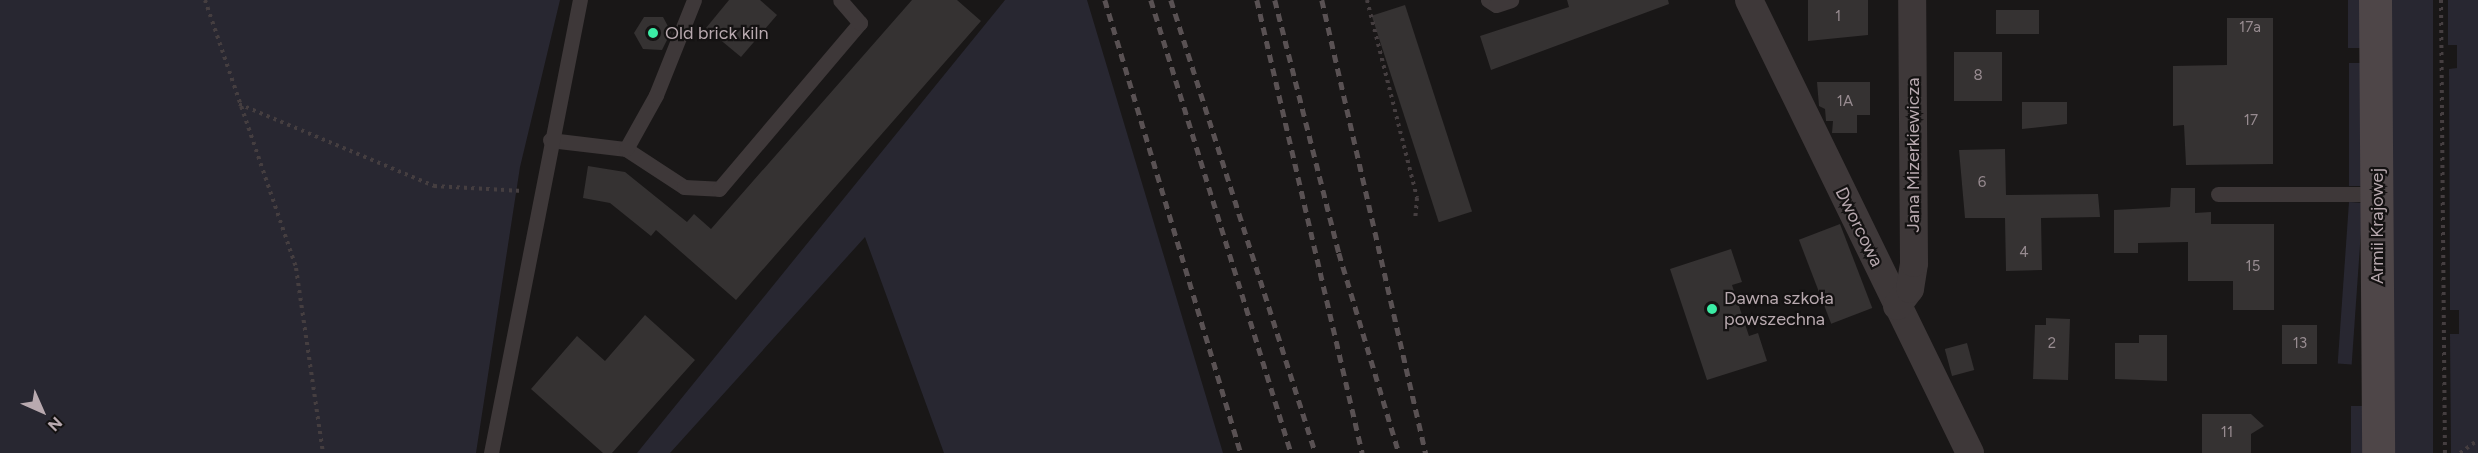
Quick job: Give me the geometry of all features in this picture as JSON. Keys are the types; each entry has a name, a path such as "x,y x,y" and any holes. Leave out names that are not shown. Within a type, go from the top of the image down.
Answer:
{"main road":[{"name":"Armii Krajowej","path":"2375,0 2378,453"}],"street":[{"name":"Dworcowa","path":"1749,0 1970,453"},
{"name":"Jana Mizerkiewicza","path":"1897,306 1910,289 1914,263 1912,0"}],"lane":[{"path":"491,453 539,192 580,0"},
{"path":"626,149 656,95 694,0"},
{"path":"550,140 626,149 684,187 719,189 860,23 840,0"},
{"path":"1488,0 1496,5 1511,0"},
{"path":"2218,194 2377,194"}],"path":[{"path":"205,0 238,104 296,268 323,453"},
{"path":"1367,0 1417,198 1415,220"},
{"path":"2441,0 2445,453"},
{"path":"238,104 434,186 539,192"},
{"path":"2460,453 2478,440"}],"shaded area":[{"path":"0,0 560,0 520,167 476,453 0,453"},
{"path":"1005,0 1087,0 1223,453 944,453 865,237 670,453 637,453"},
{"path":"2348,0 2361,0 2361,48 2348,48"},
{"path":"2390,0 2433,0 2433,453 2390,453"},
{"path":"2448,0 2478,0 2478,453 2451,453 2450,334 2459,334 2459,310 2450,310 2449,69 2457,68 2457,45 2448,45"},
{"path":"2349,63 2362,63 2362,186 2349,186"},
{"path":"2349,202 2363,203 2352,365 2338,364"},
{"path":"2351,406 2364,406 2364,453 2351,453"}],"building":[{"path":"729,0 760,0 777,15 741,57 706,28"},
{"path":"912,0 957,0 981,21 736,300 656,230 651,236 610,203 583,198 588,166 625,172 687,222 694,214 711,229"},
{"path":"1567,0 1668,0 1669,4 1491,70 1480,36 1569,7"},
{"path":"1808,0 1868,0 1868,35 1808,41"},
{"path":"1405,5 1472,211 1439,222 1372,16"},
{"path":"1996,10 2039,10 2039,34 1996,34"},
{"name":"Old brick kiln","path":"644,17 663,17 671,32 662,50 643,49 634,33"},
{"path":"2227,18 2273,18 2273,164 2186,165 2184,125 2173,126 2173,66 2227,65"},
{"path":"1954,52 2002,52 2002,101 1954,101"},
{"path":"1817,82 1870,82 1870,115 1857,115 1857,133 1832,133 1833,121 1826,121 1825,109 1819,106"},
{"path":"2022,102 2067,102 2067,124 2022,129"},
{"path":"2005,149 2006,195 2098,194 2100,217 2041,218 2042,270 2006,271 2005,218 1965,218 1959,150"},
{"path":"2171,188 2195,188 2195,213 2211,212 2211,224 2274,224 2274,310 2233,310 2233,281 2188,281 2188,242 2138,243 2138,253 2114,253 2114,210 2170,207"},
{"path":"1840,224 1872,308 1831,324 1799,240"},
{"name":"Dawna szkoła powszechna","path":"1731,249 1742,282 1732,285 1749,336 1758,333 1767,361 1707,380 1670,269"},
{"path":"645,315 695,360 612,453 603,453 531,389 577,336 605,361"},
{"path":"2046,318 2070,319 2068,380 2033,379 2035,325 2046,325"},
{"path":"2282,325 2317,325 2317,364 2282,364"},
{"path":"2139,335 2167,335 2167,381 2115,379 2115,343 2139,343"},
{"path":"1967,343 1974,370 1952,376 1945,349"},
{"path":"2202,414 2251,414 2264,426 2251,434 2251,453 2202,453"}],"railway":[{"path":"1105,0 1241,453"},
{"path":"1151,0 1291,453"},
{"path":"1171,0 1316,453"},
{"path":"1257,0 1362,453"},
{"path":"1275,0 1339,253 1399,453"},
{"path":"1322,0 1426,453"}],"place":[{"name":"Old brick kiln","path":"653,33"},
{"name":"Dawna szkoła powszechna","path":"1712,309"}]}
